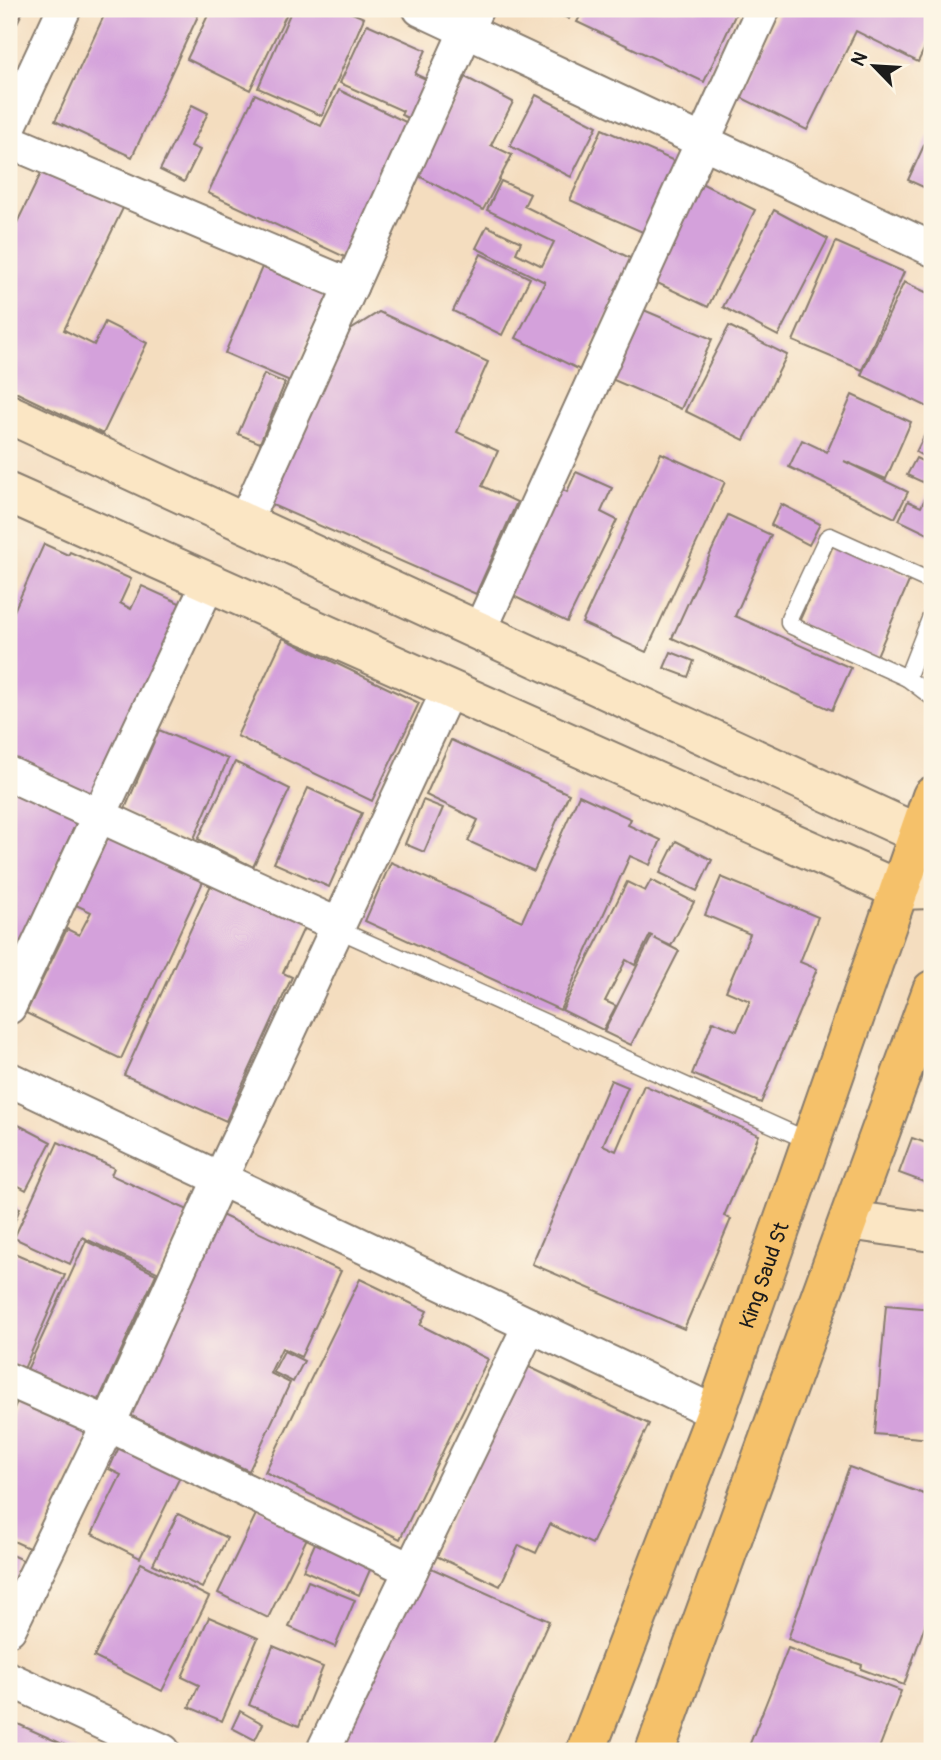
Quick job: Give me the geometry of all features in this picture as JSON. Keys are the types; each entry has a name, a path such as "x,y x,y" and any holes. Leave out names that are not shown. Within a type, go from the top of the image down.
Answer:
{"main road":[{"name":"King Saud St","path":"586,1751 716,1413 811,1142 916,890 932,796"},
{"path":"655,1751 932,990"}],"street":[{"path":"9,127 64,9"},
{"path":"420,9 471,19 703,142 932,250"},
{"path":"479,632 763,9"},
{"path":"244,523 471,19"},
{"path":"9,141 351,286"},
{"path":"9,414 925,842"},
{"path":"9,493 449,689 916,890"},
{"path":"9,1007 209,582"},
{"path":"9,1629 108,1425 449,689"},
{"path":"9,774 337,927"},
{"path":"9,1079 716,1413"},
{"path":"849,1220 932,1232"},
{"path":"323,1751 530,1325"},
{"path":"9,1380 411,1570"},
{"path":"9,1679 163,1751"}],"lane":[{"path":"932,582 830,536 789,619 792,626 907,677 932,697"},
{"path":"907,677 932,614"},
{"path":"337,927 811,1142"}],"building":[{"path":"9,9 24,9 12,33 9,32"},
{"path":"107,9 182,9 198,16 132,157 55,121"},
{"path":"211,9 289,9 250,90 187,59"},
{"path":"292,9 343,9 364,18 322,116 258,88"},
{"path":"549,9 574,9 569,19"},
{"path":"584,9 738,9 704,82 577,22"},
{"path":"781,9 932,9 932,33 918,62 856,31 807,130 738,96"},
{"path":"367,24 426,50 415,74 430,81 413,120 401,115 403,111 340,83"},
{"path":"465,77 513,102 491,145 512,155 483,210 415,174"},
{"path":"339,90 412,125 349,259 208,193 255,94 321,126"},
{"path":"536,95 597,126 571,177 510,146"},
{"path":"192,105 208,113 191,146 200,150 184,182 160,170"},
{"path":"932,128 932,191 908,180"},
{"path":"602,129 679,163 647,234 570,200"},
{"path":"47,161 127,200 64,330 94,345 105,322 147,343 103,434 9,389 9,239"},
{"path":"501,181 530,194 524,206 634,260 580,370 516,338 545,282 476,248 487,226 521,242 516,253 542,266 554,242 487,210"},
{"path":"699,182 755,210 708,307 651,280"},
{"path":"774,210 828,239 778,336 723,307"},
{"path":"836,242 904,272 862,370 793,341"},
{"path":"481,254 530,278 502,335 453,311"},
{"path":"262,267 303,285 309,270 334,281 290,381 225,353"},
{"path":"904,282 932,295 932,409 861,375"},
{"path":"639,308 712,339 681,409 609,378"},
{"path":"379,312 488,362 457,432 498,451 482,486 517,502 476,594 263,501 335,340"},
{"path":"729,326 787,355 744,440 685,411"},
{"path":"264,374 285,383 260,443 238,434"},
{"path":"852,395 911,422 886,479 844,461 908,492 895,518 789,467 802,440 827,452"},
{"path":"930,424 932,425 932,461 916,452"},
{"path":"661,453 725,482 646,652 582,623"},
{"path":"916,458 932,466 929,485 907,475"},
{"path":"576,472 612,488 601,512 617,520 567,622 505,592 555,486 567,492"},
{"path":"932,484 932,536 899,520 908,501 921,507"},
{"path":"781,504 820,524 809,545 771,525"},
{"path":"728,515 771,535 735,616 851,668 832,710 672,638"},
{"path":"834,543 911,577 876,658 798,624"},
{"path":"44,544 68,555 70,552 131,579 120,603 131,609 142,586 184,605 97,797 9,757 9,622"},
{"path":"283,638 419,703 372,801 237,736"},
{"path":"671,652 694,661 688,677 664,668"},
{"path":"159,730 228,759 193,841 124,811"},
{"path":"451,740 569,794 534,871 468,841 478,820 426,795"},
{"path":"235,762 290,789 253,867 198,839"},
{"path":"9,776 82,810 9,970"},
{"path":"308,788 362,813 329,887 274,863"},
{"path":"579,795 631,819 628,825 661,840 650,865 630,856 560,1010 365,921 391,862 522,921"},
{"path":"423,800 443,808 424,852 405,844"},
{"path":"113,826 208,871 121,1059 26,1013 67,929 79,935 91,912 76,905"},
{"path":"676,841 712,860 697,891 660,873"},
{"path":"216,874 309,917 283,973 292,977 226,1121 124,1075"},
{"path":"721,877 818,917 800,962 817,969 761,1103 692,1074 713,1021 737,1031 750,1001 726,991 750,934 705,915"},
{"path":"651,880 694,902 671,946 654,938 679,951 631,1045 604,1032 652,936 650,935 635,965 626,960 605,1001 616,1006 603,1030 562,1010 627,882 645,891"},
{"path":"611,1080 628,1087 603,1145 616,1151 644,1085 759,1135 724,1216 731,1219 684,1329 532,1264"},
{"path":"9,1120 51,1142 26,1190 9,1181"},
{"path":"912,1138 932,1145 932,1185 899,1173"},
{"path":"58,1142 114,1168 111,1175 188,1210 159,1273 82,1237 70,1264 14,1238"},
{"path":"9,1204 20,1208 9,1235"},
{"path":"215,1212 341,1271 301,1357 282,1348 270,1373 290,1383 249,1471 121,1411"},
{"path":"86,1241 156,1274 97,1404 26,1372"},
{"path":"12,1252 65,1275 24,1369 9,1363 9,1260"},
{"path":"360,1279 427,1311 420,1325 488,1359 400,1539 265,1472"},
{"path":"886,1305 932,1309 932,1439 875,1434"},
{"path":"284,1351 304,1361 293,1382 273,1372"},
{"path":"525,1365 649,1424 592,1544 550,1524 536,1553 519,1545 500,1586 434,1555"},
{"path":"20,1395 90,1428 33,1550 9,1539 9,1419"},
{"path":"120,1445 181,1475 140,1558 92,1534 121,1475 109,1469"},
{"path":"849,1467 932,1497 932,1605 904,1685 861,1669 862,1665 788,1639"},
{"path":"259,1508 310,1532 268,1618 218,1593"},
{"path":"178,1514 227,1538 202,1588 153,1564"},
{"path":"321,1530 377,1554 359,1595 303,1570"},
{"path":"9,1554 27,1562 9,1602"},
{"path":"141,1563 209,1597 162,1691 94,1657"},
{"path":"420,1563 549,1621 490,1751 336,1751"},
{"path":"308,1581 355,1600 335,1647 289,1627"},
{"path":"209,1617 258,1638 222,1721 189,1707 199,1685 182,1677"},
{"path":"273,1646 323,1667 299,1726 249,1705"},
{"path":"788,1648 901,1691 878,1751 747,1751"},
{"path":"240,1711 263,1724 255,1740 232,1728"},
{"path":"9,1720 78,1751 9,1751"}]}
